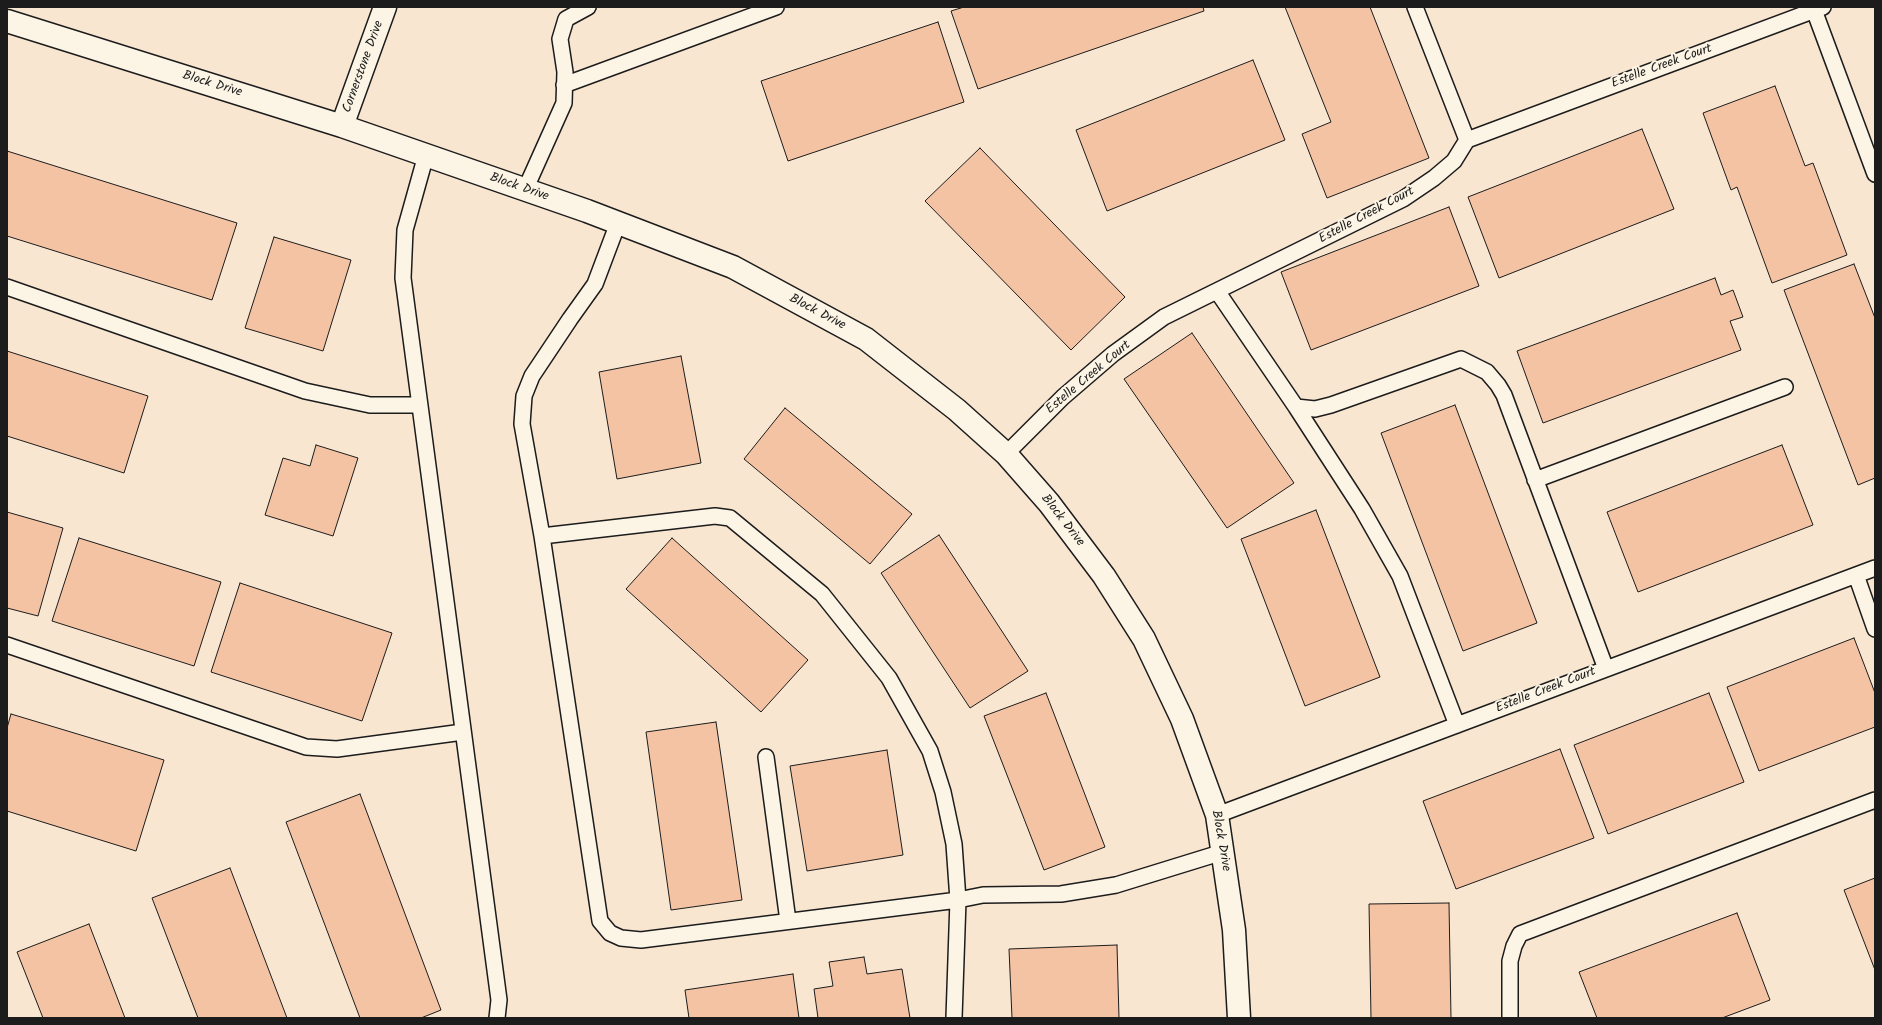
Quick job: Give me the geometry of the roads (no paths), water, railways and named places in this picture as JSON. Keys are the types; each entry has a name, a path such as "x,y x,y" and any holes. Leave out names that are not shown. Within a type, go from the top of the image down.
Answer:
{"street":[{"name":"Cornerstone Drive","path":"342,126 385,7"},
{"name":"Block Drive","path":"7,21 342,126 618,223 733,267 866,339 957,410 1006,454 1049,503 1104,576 1144,639 1182,719 1217,815 1234,930 1239,1018"}],"lane":[{"path":"525,190 564,103 565,72 560,39 566,19 588,7"},
{"path":"564,85 776,7"},
{"path":"1415,7 1467,140"},
{"path":"1819,9 1871,151 1875,174"},
{"name":"Estelle Creek Court","path":"1006,454 1063,396 1113,354 1164,317 1403,199 1434,178 1454,161 1467,140 1819,9"},
{"path":"426,155 405,230 403,278 499,1000 496,1018"},
{"path":"618,223 595,284 532,376 524,396 522,424 542,536 600,921 610,933 621,938 640,940 958,900 983,895 1061,894 1116,885 1223,852"},
{"path":"7,287 305,391 370,406 420,405"},
{"path":"1217,291 1296,407 1362,509 1400,576 1457,725"},
{"path":"1296,407 1315,409 1331,405 1461,359 1487,372 1504,395 1606,669"},
{"path":"1535,480 1785,387"},
{"path":"542,536 715,516 730,518 822,594 889,678 930,751 943,792 954,844 958,900 954,1018"},
{"name":"Estelle Creek Court","path":"1217,815 1875,568"},
{"path":"1856,575 1875,628"},
{"path":"7,645 306,747 337,749 463,732"},
{"path":"766,757 788,921"},
{"path":"1510,1018 1510,961 1514,946 1520,934 1875,800"}]}
